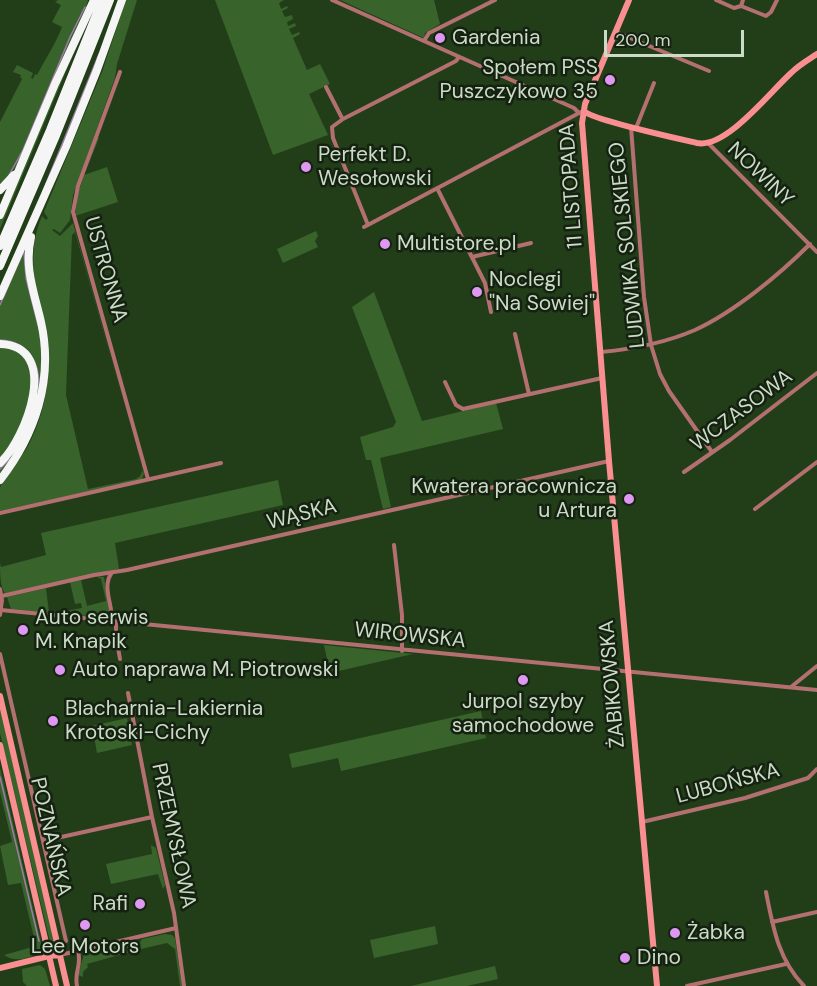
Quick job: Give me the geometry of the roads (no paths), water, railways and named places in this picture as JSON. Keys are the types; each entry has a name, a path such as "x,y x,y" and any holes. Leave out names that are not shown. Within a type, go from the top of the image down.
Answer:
{"highway":[{"path":"0,215 94,0"},
{"path":"0,246 102,0"},
{"path":"0,266 55,138 110,0"},
{"path":"0,296 97,70 122,0"},
{"path":"0,190 13,176 24,158"},
{"path":"0,480 30,434 44,384 44,338 28,267 28,249 34,221"},
{"path":"0,344 15,347 25,354 32,365 34,381 30,408 22,429 12,449 0,463"}],"street":[{"path":"332,0 590,116 697,143 709,144 718,139 747,116 792,71 817,54"},
{"path":"424,41 430,32 495,0"},
{"name":"11 LISTOPADA","path":"603,378 582,112 629,0"},
{"path":"716,0 734,8 741,6 761,15 768,15 777,0"},
{"path":"741,6 743,0"},
{"path":"616,32 709,71"},
{"path":"460,57 334,124 331,132 366,226 582,112"},
{"name":"USTRONNA","path":"120,72 76,191 73,212 148,480"},
{"path":"633,127 654,83"},
{"path":"326,87 343,119"},
{"name":"LUDWIKA SOLSKIEGO","path":"633,127 644,297 651,345 660,374 671,395 712,452"},
{"name":"NOWINY","path":"709,144 817,252"},
{"path":"437,188 486,288 491,312"},
{"path":"472,256 531,243"},
{"path":"601,352 651,345 683,335 714,320 781,272 810,244"},
{"path":"515,334 529,394"},
{"name":"WCZASOWA","path":"684,472 730,441 817,374"},
{"path":"445,382 456,405 460,408 603,378"},
{"name":"ŻABIKOWSKA","path":"603,378 657,986"},
{"name":"WĄSKA","path":"2,596 609,461"},
{"path":"755,509 817,462"},
{"path":"0,513 220,463"},
{"path":"394,545 402,615 402,651"},
{"path":"112,573 107,586 120,659"},
{"path":"0,589 1,612"},
{"name":"WIROWSKA","path":"1,612 817,690"},
{"path":"0,654 66,941"},
{"path":"791,687 817,666"},
{"name":"PRZEMYSŁOWA","path":"128,693 152,817 177,928 184,986"},
{"name":"POZNAŃSKA","path":"0,696 67,986"},
{"name":"POZNAŃSKA","path":"0,745 56,986"},
{"name":"LUBOŃSKA","path":"642,822 745,798 808,778 817,769"},
{"path":"43,840 152,817"},
{"path":"766,892 776,939 786,963 804,986"},
{"path":"772,922 817,912"},
{"path":"0,968 177,928"},
{"path":"77,986 76,975 81,962 78,951"},
{"path":"687,986 786,963"}],"waterway":[{"path":"9,175 23,150 70,37 85,7"},
{"path":"43,191 99,54"},
{"path":"0,305 25,248"},
{"path":"24,252 26,278 38,325"},
{"path":"0,340 18,344 30,355 37,370 39,389"},
{"path":"0,469 10,459"},
{"path":"0,777 39,941"}],"place":[{"name":"Gardenia","path":"440,38"},
{"name":"Społem PSS Puszczykowo 35","path":"610,80"},
{"name":"Perfekt D. Wesołowski","path":"306,167"},
{"name":"Multistore.pl","path":"385,244"},
{"name":"Noclegi \"Na Sowiej\"","path":"477,292"},
{"name":"Kwatera pracownicza u Artura","path":"629,499"},
{"name":"Auto serwis M. Knapik","path":"23,630"},
{"name":"Auto naprawa M. Piotrowski","path":"60,670"},
{"name":"Jurpol szyby samochodowe","path":"523,680"},
{"name":"Blacharnia-Lakiernia Krotoski-Cichy","path":"53,721"},
{"name":"Rafi","path":"140,904"},
{"name":"Lee Motors","path":"85,925"},
{"name":"Żabka","path":"675,933"},
{"name":"Dino","path":"625,958"}]}
